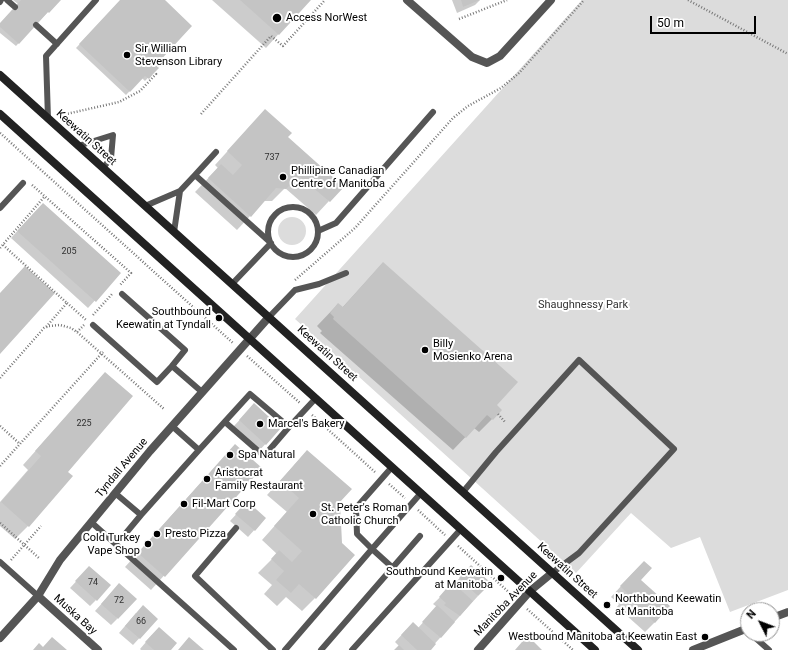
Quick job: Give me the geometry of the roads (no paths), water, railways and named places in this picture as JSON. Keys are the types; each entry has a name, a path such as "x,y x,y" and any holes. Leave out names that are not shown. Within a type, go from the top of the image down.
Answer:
{"main road":[{"name":"Keewatin Street","path":"0,75 638,650"},
{"path":"0,114 595,650"}],"street":[{"path":"407,0 472,57 487,63 500,56 551,0"},
{"name":"Tyndall Avenue","path":"0,638 38,596 60,560 115,493 172,426 269,317"},
{"name":"Manitoba Avenue","path":"478,650 530,591 552,573"},
{"name":"Muska Bay","path":"38,596 98,650"},
{"path":"693,650 740,634"}],"lane":[{"path":"7,0 15,7"},
{"path":"48,119 46,56 96,0"},
{"path":"36,25 57,44"},
{"path":"318,231 336,223 433,112"},
{"path":"78,146 113,135 111,158 103,168"},
{"path":"145,206 180,191 216,152"},
{"path":"195,175 283,255 291,257 300,256 308,253 314,247 317,240 318,231 313,216 299,208 291,207 276,214 272,220 269,236 271,243"},
{"path":"0,208 26,183"},
{"path":"174,232 180,191"},
{"path":"232,284 271,243"},
{"path":"269,317 295,290 320,284 346,273"},
{"path":"90,323 157,382 185,350 122,294"},
{"path":"463,492 496,452 579,360 674,448 579,553 552,573"},
{"path":"172,366 202,392"},
{"path":"126,533 250,394 289,427"},
{"path":"225,422 264,456 316,398"},
{"path":"172,426 199,450"},
{"path":"392,467 356,508 357,534 393,568"},
{"path":"115,493 141,515"},
{"path":"285,650 421,493"},
{"path":"91,522 234,650"},
{"path":"236,528 195,576 274,650"},
{"path":"352,650 461,529"},
{"path":"321,650 420,536"},
{"path":"0,562 38,596"},
{"path":"760,642 769,650"}],"place":[{"name":"Access NorWest","path":"277,18"},
{"name":"Sir William Stevenson Library","path":"127,55"},
{"name":"Phillipine Canadian Centre of Manitoba","path":"283,177"},
{"name":"Southbound Keewatin at Tyndall","path":"219,318"},
{"name":"Billy Mosienko Arena","path":"425,350"},
{"name":"Marcel's Bakery","path":"260,424"},
{"name":"Spa Natural","path":"230,455"},
{"name":"Aristocrat Family Restaurant","path":"207,479"},
{"name":"Fil-Mart Corp","path":"184,504"},
{"name":"St. Peter's Roman Catholic Church","path":"313,514"},
{"name":"Presto Pizza","path":"157,534"},
{"name":"Cold Turkey Vape Shop","path":"148,544"},
{"name":"Southbound Keewatin at Manitoba","path":"501,578"},
{"name":"Northbound Keewatin at Manitoba","path":"607,605"},
{"name":"Westbound Manitoba at Keewatin East","path":"705,637"}],"park label":[{"name":"Shaughnessy Park","path":"583,305"}]}
